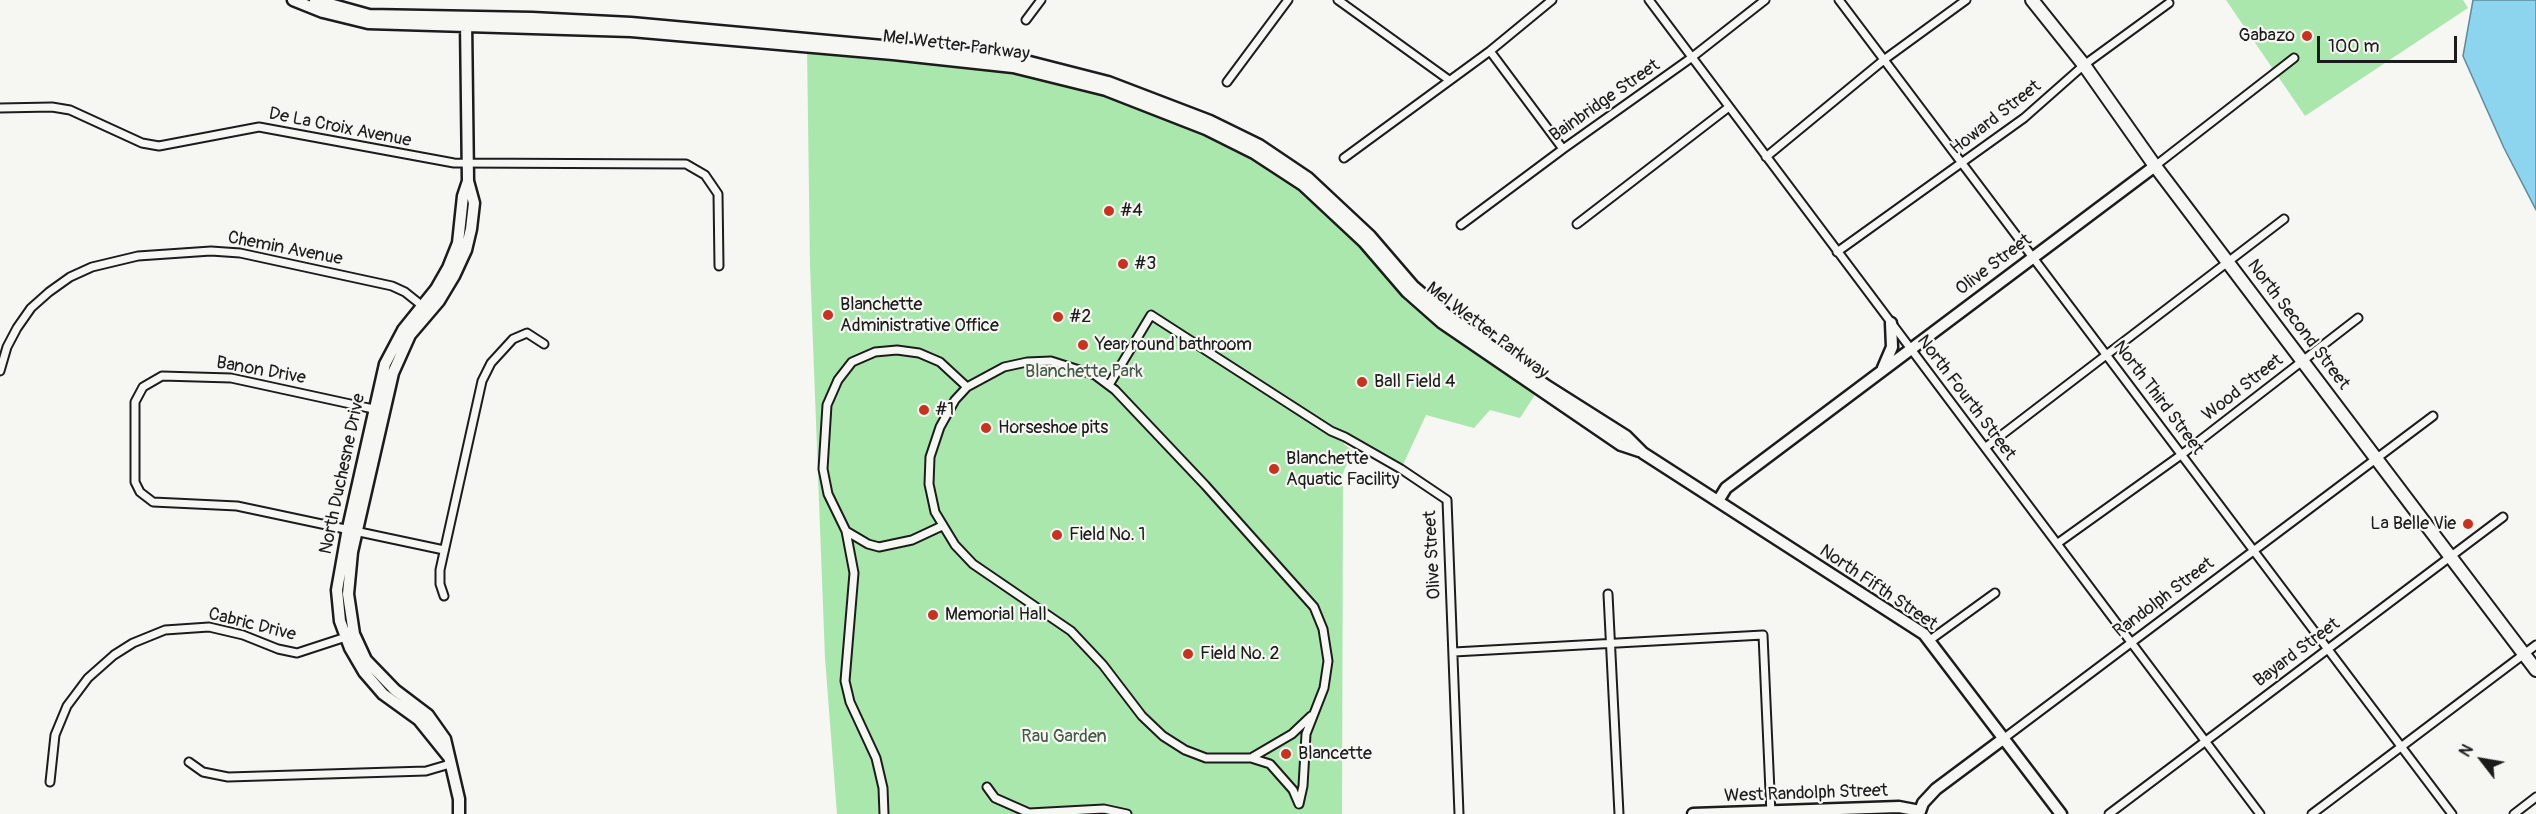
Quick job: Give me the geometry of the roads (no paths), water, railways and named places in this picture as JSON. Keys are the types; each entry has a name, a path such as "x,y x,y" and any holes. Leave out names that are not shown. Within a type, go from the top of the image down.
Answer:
{"main road":[{"name":"Mel Wetter Parkway","path":"293,0 322,12 368,23 466,22"},
{"name":"Mel Wetter Parkway","path":"315,0 369,15 631,31 1012,67 1106,90 1206,129 1254,153 1303,185 1364,242 1407,292 1621,445 1643,453 1718,501"},
{"name":"North Second Street","path":"2032,0 2084,65 2155,166 2536,670"},
{"name":"North Duchesne Drive","path":"459,814 459,799 445,739 434,723 375,671 350,636 348,581 352,529 379,410 404,347 426,309 448,288 466,250 474,203 468,181 466,22"},
{"name":"Olive Street","path":"1718,501 1726,488 2155,166"},
{"path":"1880,373 1892,347 1891,323"},
{"name":"North Fifth Street","path":"1718,501 1930,640 2061,814"},
{"name":"Randolph Street","path":"1919,812 1936,789 2003,739"},
{"name":"West Randolph Street","path":"1693,814 1899,807 1919,812"}],"street":[{"path":"1026,20 1041,0"},
{"path":"1227,82 1288,0"},
{"path":"1338,0 1449,80"},
{"path":"1344,158 1490,51 1552,0"},
{"name":"North Fourth Street","path":"1648,0 2260,814"},
{"name":"Bainbridge Street","path":"1461,225 1691,58 1765,0"},
{"name":"North Third Street","path":"1839,0 2452,814"},
{"path":"1766,157 1885,59 1966,0"},
{"name":"Howard Street","path":"1838,252 2024,118 2084,65 2169,3"},
{"path":"1490,51 1563,149"},
{"name":"Olive Street","path":"2155,166 2294,58"},
{"name":"De La Croix Avenue","path":"0,108 52,107 70,110 141,142 159,146 259,127 423,159 468,163 670,163 693,167 705,175 718,194 720,266"},
{"path":"1577,224 1729,107"},
{"path":"1986,447 2284,219"},
{"name":"Chemin Avenue","path":"0,371 7,347 17,328 32,308 49,292 70,277 92,267 138,256 211,251 240,253 392,286 426,309"},
{"name":"Olive Street","path":"1109,385 1151,315 1330,431 1346,436 1447,500 1459,814"},
{"name":"Wood Street","path":"2058,543 2181,455 2358,318"},
{"path":"444,596 440,584 444,550 486,371 500,352 521,334 537,338 544,344"},
{"path":"884,814 883,789 871,744 850,702 845,681 854,573 846,531 828,494 823,469 827,405 838,380 852,362 875,352 901,350 919,353 940,362 967,387"},
{"path":"1299,804 1293,790 1270,764 1251,758 1206,758 1185,750 1163,736 1142,716 1086,645 1059,621 973,564 955,545 935,512 929,484 930,457 940,427 955,400 967,387 1004,367 1027,362 1051,361 1095,375 1109,385 1210,490 1314,607 1323,629 1328,661 1324,688 1311,716 1306,734 1299,814"},
{"name":"Banon Drive","path":"352,529 237,506 159,503 147,499 138,488 134,475 135,402 143,387 162,376 217,376 379,410"},
{"name":"Randolph Street","path":"2003,739 2433,416"},
{"name":"Bayard Street","path":"2109,814 2503,517"},
{"path":"846,531 868,544 879,547 912,540 942,526"},
{"path":"352,529 444,550"},
{"path":"1930,640 1995,592"},
{"path":"1608,594 1619,814"},
{"name":"Cabric Drive","path":"50,782 53,744 67,706 88,678 114,655 133,643 165,630 198,627 243,635 278,650 297,653 350,636"},
{"path":"1454,652 1763,635 1771,813"},
{"path":"2312,814 2536,645"},
{"path":"1251,758 1292,735 1311,716"},
{"path":"189,762 203,772 228,777 426,771 449,760"},
{"path":"987,787 995,798 1029,813 1104,809 1127,814"},
{"path":"2514,814 2536,797"}],"water":[{"path":"2473,0 2536,0 2536,210 2504,148 2463,56"}],"place":[{"name":"Gabazo","path":"2307,36"},
{"name":"#4","path":"1109,211"},
{"name":"#3","path":"1123,264"},
{"name":"Blanchette Administrative Office","path":"828,315"},
{"name":"#2","path":"1058,317"},
{"name":"Year round bathroom","path":"1083,345"},
{"name":"Ball Field 4","path":"1362,382"},
{"name":"#1","path":"924,410"},
{"name":"Horseshoe pits","path":"986,428"},
{"name":"Blanchette Aquatic Facility","path":"1274,469"},
{"name":"La Belle Vie","path":"2468,524"},
{"name":"Field No. 1","path":"1057,535"},
{"name":"Memorial Hall","path":"933,615"},
{"name":"Field No. 2","path":"1188,654"},
{"name":"Blancette","path":"1286,754"}],"park label":[{"name":"Blanchette Park","path":"1084,372"},
{"name":"Rau Garden","path":"1064,737"}]}
